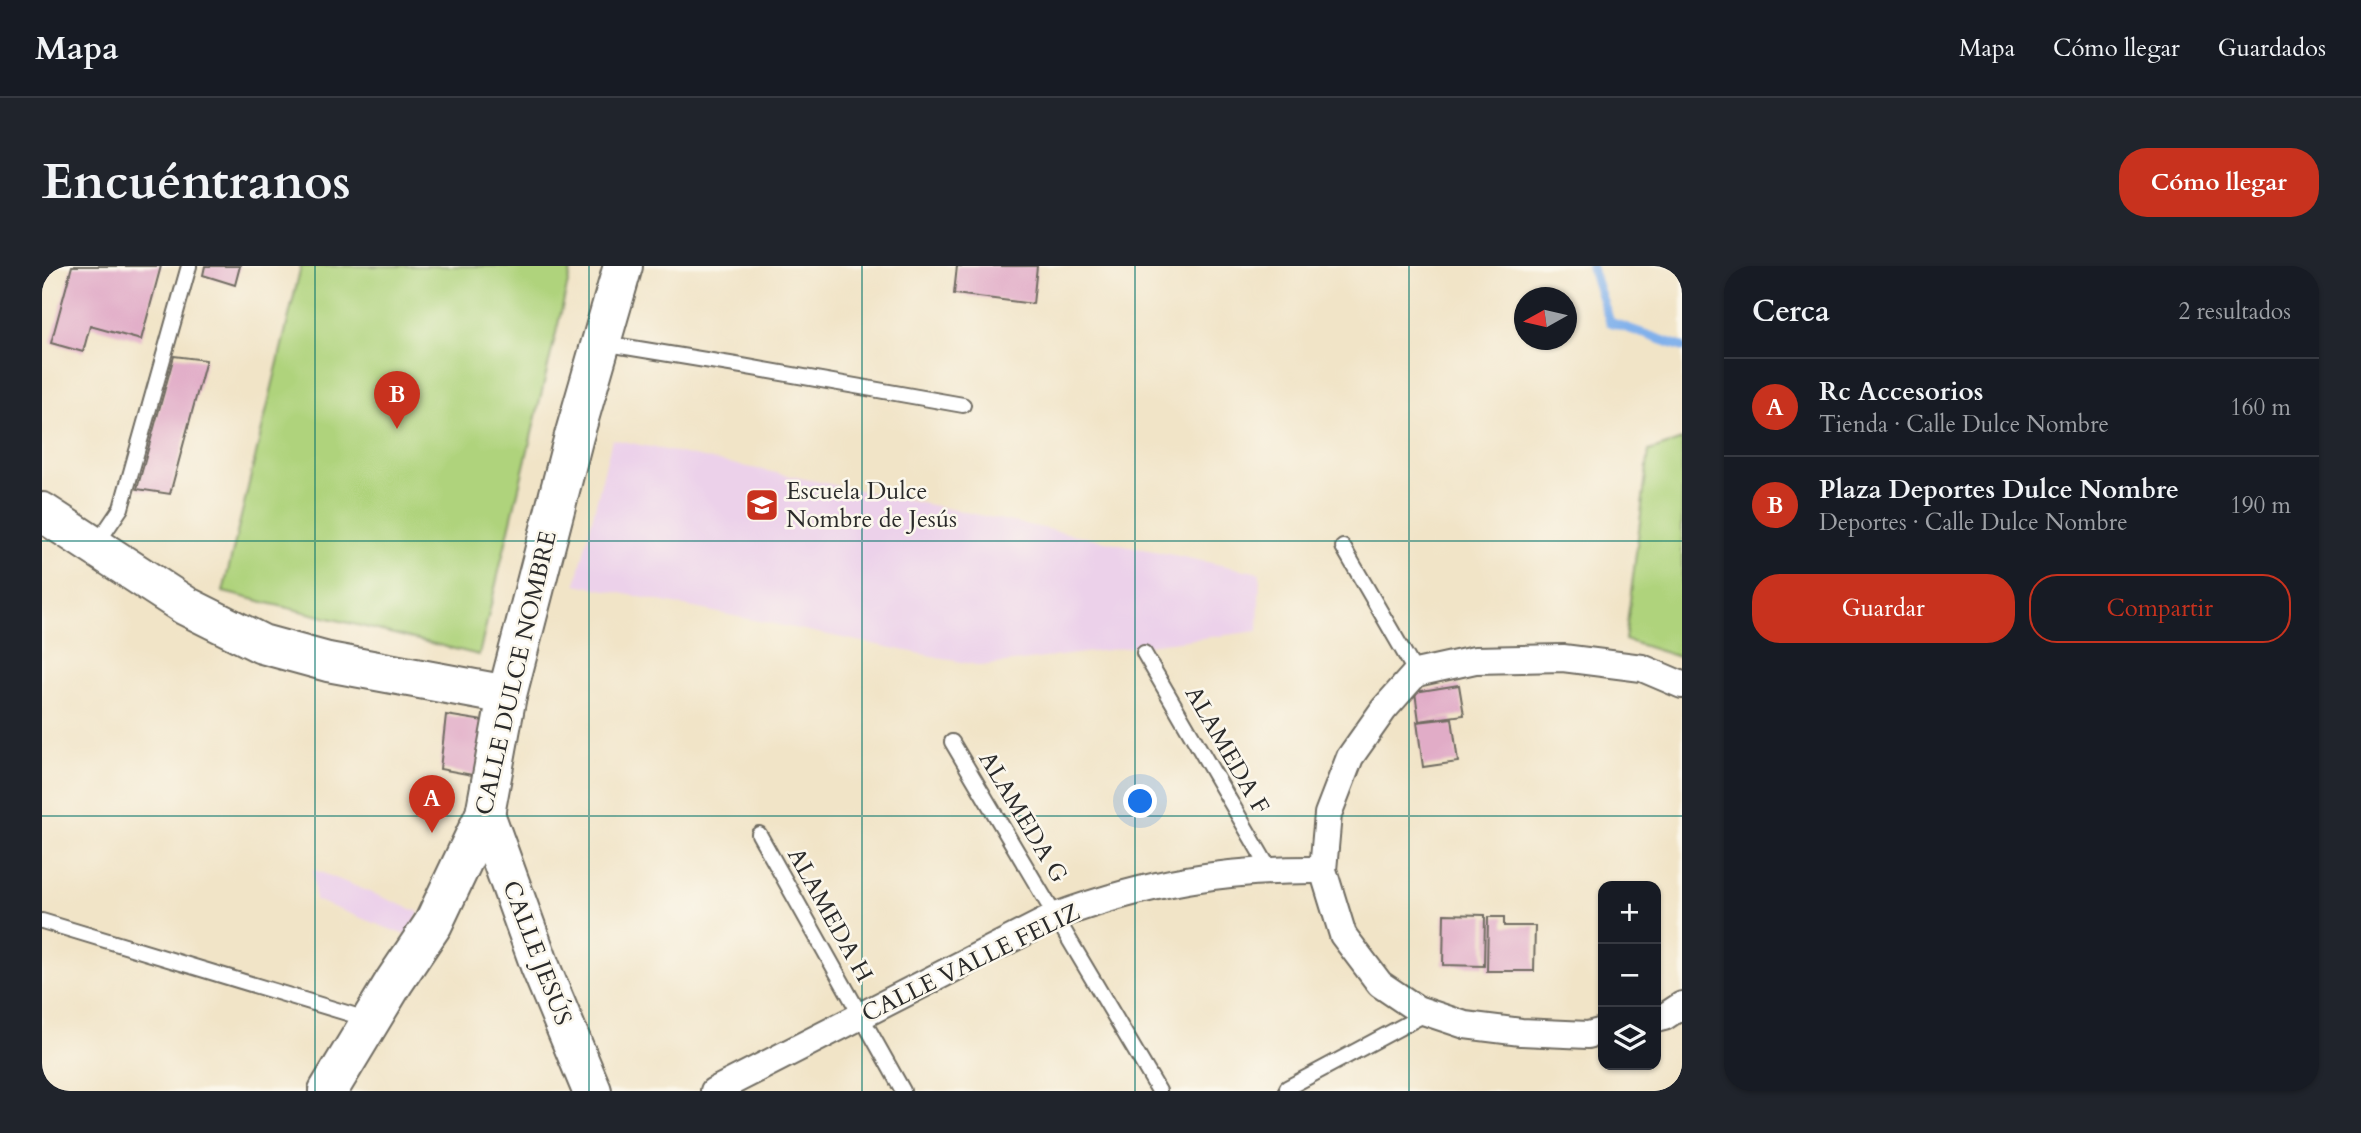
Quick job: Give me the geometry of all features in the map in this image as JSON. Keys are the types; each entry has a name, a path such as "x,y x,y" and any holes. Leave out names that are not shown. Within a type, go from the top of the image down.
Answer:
{"street":[{"name":"CALLE DULCE NOMBRE","path":"328,1091 433,925 485,814 507,695 574,436 623,266"},
{"path":"42,512 186,606 262,645 328,662 507,695"},
{"path":"1598,1032 1588,1035 1521,1032 1465,1025 1417,1009 1380,984 1343,935 1323,870 1328,814 1350,757 1384,709 1416,673 1475,660 1563,658 1642,668 1682,685"},
{"name":"CALLE JESÚS","path":"485,814 540,966 592,1091"},
{"name":"CALLE VALLE FELIZ","path":"714,1091 1056,916 1108,897 1167,882 1270,870 1323,870"},
{"path":"1661,1018 1682,1005"}],"lane":[{"path":"95,546 121,508 189,266"},
{"path":"601,343 963,405"},
{"path":"1343,547 1416,673"},
{"name":"ALAMEDA F","path":"1144,653 1270,870"},
{"name":"ALAMEDA G","path":"952,742 1159,1091"},
{"name":"ALAMEDA H","path":"759,834 903,1091"},
{"path":"42,921 371,1020"},
{"path":"1287,1088 1427,1013"}],"shaded area":[{"name":"Escuela Dulce Nombre de Jesús","path":"612,439 1260,573 1258,631 981,666 576,584"},
{"path":"313,869 419,912 410,937 315,900"}],"green space":[{"path":"301,266 572,266 479,655 223,592"},
{"path":"1682,440 1682,658 1625,640 1649,451"}],"building":[{"path":"72,266 161,266 141,340 90,326 83,352 51,343"},
{"path":"205,266 240,266 235,285 203,275"},
{"path":"957,266 1037,266 1033,304 954,294"},
{"path":"174,356 206,360 170,494 137,489"},
{"path":"1459,685 1464,715 1419,721 1415,692"},
{"path":"446,715 490,722 483,777 440,769"},
{"path":"1452,718 1458,762 1423,767 1417,722"},
{"path":"1444,914 1485,915 1484,966 1443,965"},
{"path":"1488,917 1504,917 1504,926 1535,926 1534,971 1487,971"}],"waterway":[{"path":"1591,266 1610,322 1682,347"}],"place":[{"name":"Plaza Deportes Dulce Nombre","path":"397,429"},
{"name":"Escuela Dulce Nombre de Jesús","path":"762,505"},
{"name":"Rc Accesorios","path":"432,833"}]}
